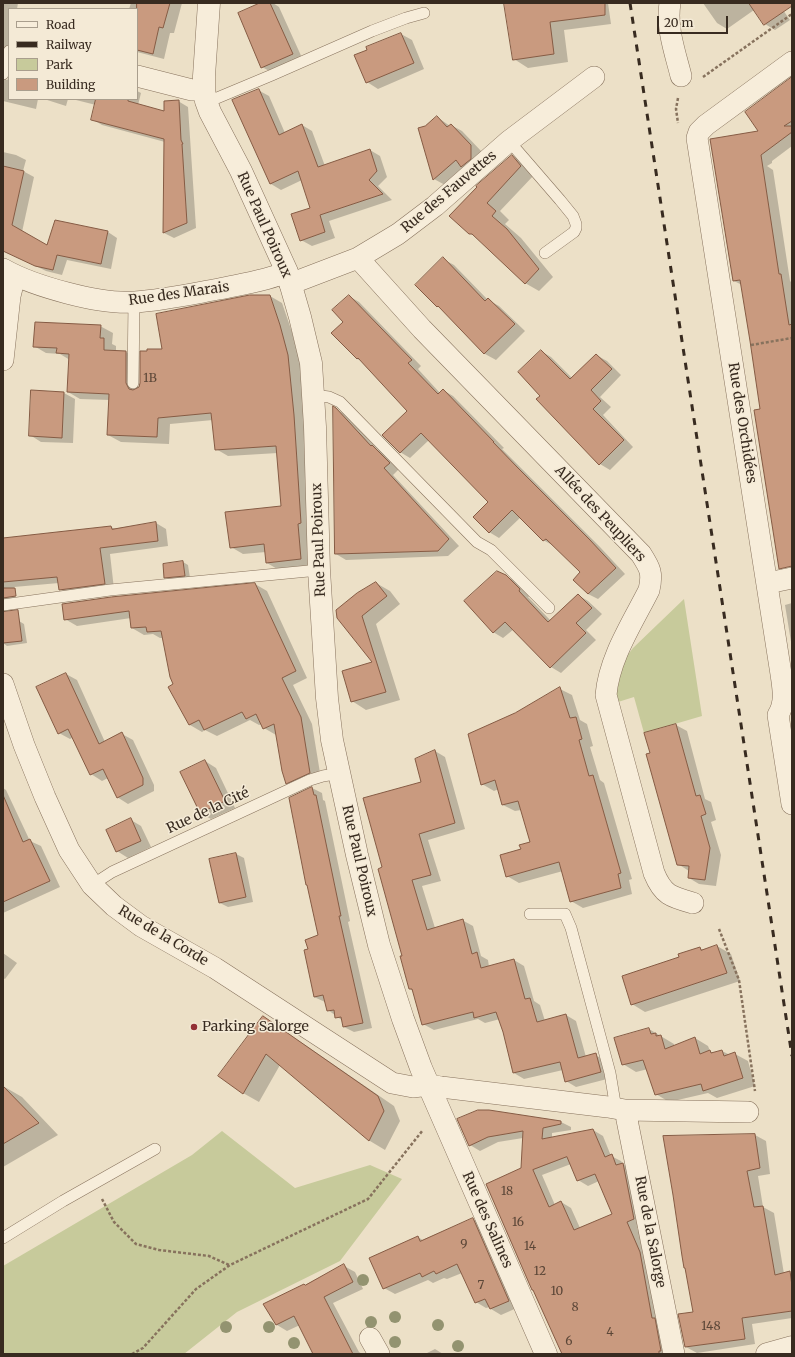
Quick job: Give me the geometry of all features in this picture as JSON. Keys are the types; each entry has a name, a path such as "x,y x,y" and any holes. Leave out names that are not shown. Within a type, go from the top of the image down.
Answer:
{"street":[{"name":"Rue Paul Poiroux","path":"209,3 205,96 210,112 241,171 288,278 311,363 315,427 319,570 327,698 332,740 357,855 379,945 403,1019 428,1085"},
{"path":"670,3 668,15 670,34 681,76"},
{"name":"Rue des Orchidées","path":"792,62 706,125 699,132 697,143 768,583 784,695 783,705 778,715 792,804"},
{"path":"138,76 192,90 205,96"},
{"name":"Rue des Fauvettes","path":"288,278 358,258 398,234 435,206 509,141 594,77"},
{"name":"Allée des Peupliers","path":"358,258 422,329 641,554 648,564 652,580 649,590 611,666 606,694 654,873 665,892 676,899 693,903"},
{"path":"3,360 10,296 9,273"},
{"name":"Rue des Marais","path":"9,273 60,291 112,302 134,302 200,292 272,278 288,278"},
{"path":"768,583 792,578"},
{"name":"Rue de la Corde","path":"3,684 24,745 69,850 92,884 114,906 141,926 215,968 392,1083 413,1087 428,1085"},
{"path":"428,1085 621,1110 752,1103"},
{"name":"Rue des Salines","path":"428,1085 546,1354"},
{"name":"Rue de la Salorge","path":"621,1110 674,1354"},
{"path":"767,1354 792,1347"}],"lane":[{"path":"205,96 217,98 372,31 424,13"},
{"path":"3,74 8,55"},
{"path":"509,141 573,216 576,224 574,232 546,254"},
{"path":"133,383 134,302"},
{"path":"313,395 329,397 340,402 477,542 491,550 549,608"},
{"path":"3,605 110,590 319,570"},
{"name":"Rue de la Cité","path":"92,884 112,872 310,780 340,773"},
{"path":"530,914 564,914 570,928 621,1110"},
{"path":"3,1238 155,1149"}],"path":[{"path":"730,349 792,338"},
{"path":"719,929 739,980 752,1103"},
{"path":"132,1354 143,1348 196,1290 230,1265 368,1199 421,1132 441,1114"},
{"path":"94,1184 114,1222 136,1244 159,1250 210,1256 230,1265"}],"green space":[{"path":"684,599 702,716 644,733 634,697 618,702 616,693 623,661 633,648"},
{"path":"222,1131 295,1188 370,1165 402,1179 340,1261 237,1312 184,1354 3,1354 3,1266 192,1155"}],"building":[{"path":"137,3 170,3 163,28 159,27 153,54 138,50"},
{"path":"260,3 270,3 293,54 261,68 238,13"},
{"path":"504,3 605,3 605,15 550,22 554,54 513,60"},
{"path":"749,3 792,3 792,6 764,25"},
{"path":"401,33 414,63 366,83 354,55 367,50 366,47"},
{"path":"792,77 792,121 784,126 792,126 792,132 761,155 779,274 781,274 789,325 792,324 792,566 779,569 754,410 760,409 750,341 740,280 733,281 710,139 758,131 745,112"},
{"path":"259,89 279,135 302,124 318,167 370,149 377,171 369,180 383,194 320,215 325,232 300,241 291,214 310,208 298,171 270,184 232,100"},
{"path":"96,100 128,100 164,111 164,101 179,100 187,223 163,233 164,139 91,120"},
{"path":"437,116 447,127 451,124 471,145 471,159 461,167 456,160 433,180 418,128 425,126"},
{"path":"512,155 521,166 487,203 496,211 492,216 507,229 539,269 525,284 472,234 469,234 449,216 477,187 476,186"},
{"path":"3,166 24,171 12,225 47,245 55,220 108,231 101,264 57,255 53,270 35,266 3,251"},
{"path":"443,257 485,301 488,298 515,324 484,354 438,306 437,307 415,285"},
{"path":"250,295 270,295 288,355 294,415 301,523 298,524 301,559 266,563 264,544 230,548 225,512 281,506 276,446 215,450 211,413 158,418 157,437 107,435 109,394 67,392 69,354 56,353 57,348 33,347 35,322 101,325 100,338 104,338 104,350 126,351 126,383 129,389 133,390 139,387 140,383 140,351 147,351 147,349 162,349 156,314"},
{"path":"349,295 412,360 408,363 438,394 443,389 616,568 588,594 573,580 580,572 546,539 543,541 512,510 489,533 473,517 488,502 421,433 400,453 382,435 407,411 358,358 357,359 331,333 343,322 332,310"},
{"path":"541,350 570,379 596,354 612,369 591,390 601,401 593,409 624,440 599,465 536,399 540,396 518,372"},
{"path":"31,390 64,392 62,438 29,436"},
{"path":"333,406 371,446 372,445 390,463 384,468 449,539 438,551 335,554"},
{"path":"156,522 158,541 100,548 105,584 59,590 57,577 3,582 3,538 111,526 112,529"},
{"path":"183,561 185,576 164,578 163,564"},
{"path":"497,571 506,575 520,589 519,591 548,622 578,594 592,608 576,623 586,633 550,668 505,622 493,633 464,601"},
{"path":"376,582 387,596 362,616 386,692 351,702 342,671 372,662 337,618 336,610 357,593"},
{"path":"255,583 296,671 282,678 301,717 310,773 286,784 282,771 274,724 263,729 256,714 246,719 242,712 204,730 199,720 189,725 168,687 173,684 170,677 161,631 147,632 146,627 131,628 129,611 64,620 62,604 111,597"},
{"path":"3,588 15,588 16,596 3,598"},
{"path":"18,610 22,641 3,643 3,612"},
{"path":"66,673 99,744 122,732 143,778 143,785 117,798 103,769 90,775 68,729 58,734 36,687"},
{"path":"560,687 570,718 576,717 582,739 579,740 589,776 593,775 621,873 618,874 621,888 570,902 559,862 506,877 500,855 521,849 519,845 530,842 518,801 502,805 495,780 481,785 468,734 515,713"},
{"path":"676,724 696,796 700,795 706,814 701,816 710,848 705,880 688,878 689,866 677,865 646,754 650,753 644,733"},
{"path":"435,750 455,823 419,834 431,875 412,880 427,930 463,919 472,954 477,952 481,968 514,959 525,999 530,998 537,1022 566,1014 578,1058 596,1053 601,1072 565,1082 560,1062 513,1073 503,1032 496,1012 474,1018 473,1012 422,1025 412,989 409,989 400,956 402,956 378,869 382,867 363,798 421,782 415,759"},
{"path":"205,760 225,801 200,813 180,772"},
{"path":"312,787 314,795 316,795 341,916 339,916 363,1023 343,1027 341,1017 335,1018 334,1010 327,1011 323,995 314,997 304,950 308,949 305,940 318,935 306,885 289,798"},
{"path":"3,795 23,842 30,839 50,881 3,902"},
{"path":"131,818 141,841 116,852 106,830"},
{"path":"236,853 246,897 219,903 209,859"},
{"path":"717,945 727,973 631,1005 622,976 679,957 678,954 700,947 701,950"},
{"path":"263,1016 378,1096 384,1111 369,1141 266,1054 243,1094 218,1076"},
{"path":"649,1028 651,1034 656,1033 656,1036 661,1035 665,1049 695,1037 700,1054 710,1050 711,1053 722,1050 724,1056 735,1052 743,1078 703,1091 701,1084 655,1095 643,1060 622,1065 614,1038"},
{"path":"3,1086 39,1123 3,1144"},
{"path":"478,1110 489,1110 561,1121 561,1124 543,1128 542,1139 593,1129 605,1157 612,1154 616,1165 623,1163 634,1219 627,1222 640,1252 652,1318 655,1318 661,1351 659,1351 659,1354 562,1354 532,1290 486,1184 521,1168 523,1131 488,1137 469,1146 457,1119","holes":["567,1157 577,1181 595,1174 612,1214 574,1230 561,1201 549,1207 533,1170"]},
{"path":"755,1134 760,1168 747,1171 754,1207 763,1206 775,1275 790,1271 792,1286 792,1311 742,1318 745,1339 685,1347 678,1314 693,1312 684,1268 663,1136"},
{"path":"473,1218 509,1301 490,1309 485,1299 475,1303 457,1264 436,1274 434,1271 422,1277 420,1273 383,1289 369,1258 418,1236 420,1241"},
{"path":"344,1264 353,1282 324,1297 353,1354 313,1354 294,1316 276,1325 263,1304 304,1284 305,1285"}],"railway":[{"path":"630,3 792,1056"}],"place":[{"name":"Parking Salorge","path":"194,1027"}]}
